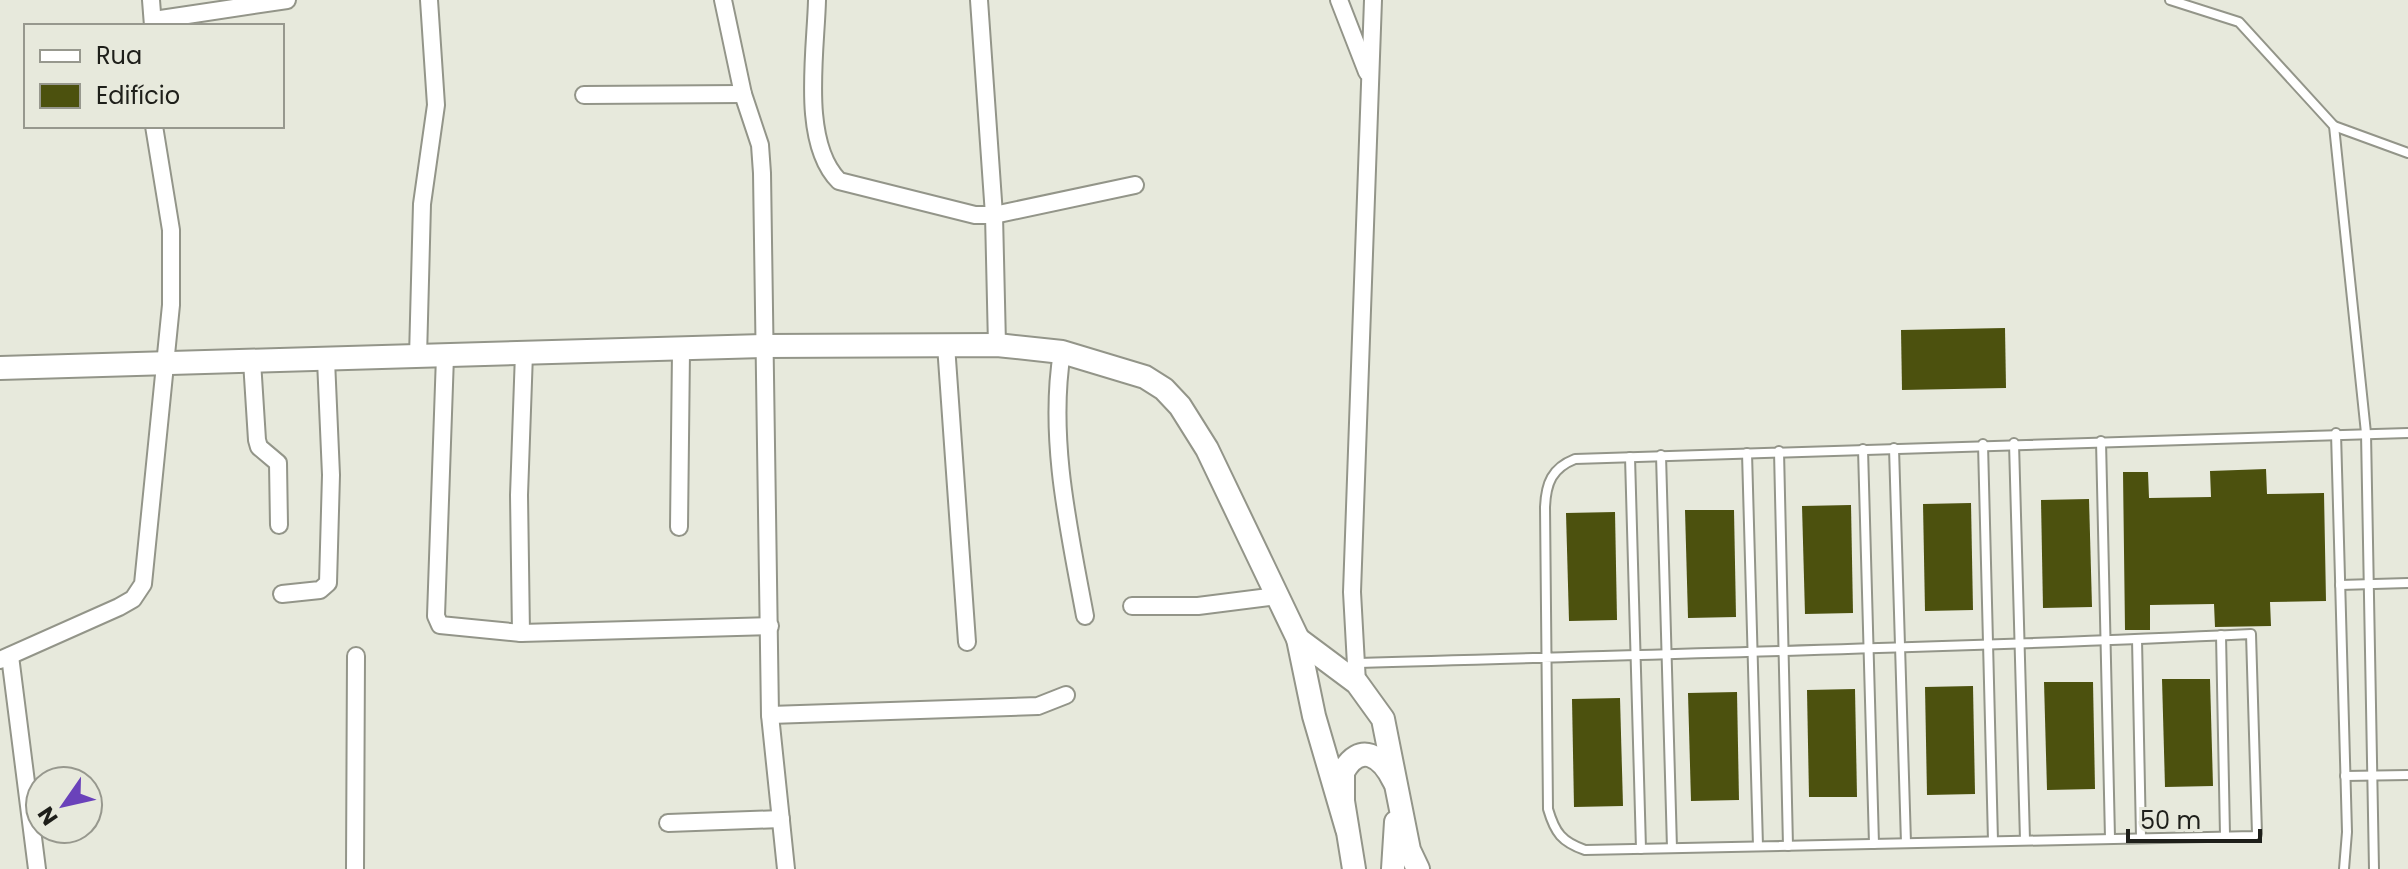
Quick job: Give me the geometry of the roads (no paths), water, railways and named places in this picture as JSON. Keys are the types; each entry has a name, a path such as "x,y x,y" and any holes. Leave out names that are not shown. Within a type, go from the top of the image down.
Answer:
{"street":[{"path":"151,0 153,23 287,0"},
{"path":"418,357 422,204 436,105 429,0"},
{"path":"723,0 743,94 760,145 770,715 786,869"},
{"path":"817,0 816,131 822,153 835,177 855,186 932,206 994,215 1135,185"},
{"path":"979,0 994,215 997,345"},
{"path":"1339,0 1369,77"},
{"path":"1373,0 1352,592 1358,673 1383,719 1409,850 1418,869"},
{"path":"584,95 743,94"},
{"path":"37,869 5,658 119,607 133,599 143,584 171,305 171,230 154,128"},
{"path":"946,345 967,642"},
{"path":"0,368 681,351 763,346 997,345 1062,352 1145,377 1164,389 1180,406 1207,449 1298,639 1314,716 1347,829"},
{"path":"679,527 681,351"},
{"path":"1062,352 1056,390 1056,429 1085,616"},
{"path":"521,633 519,495 524,353"},
{"path":"445,356 438,494 437,622 444,627 521,633 770,626"},
{"path":"282,594 320,590 328,583 331,475 326,360"},
{"path":"252,361 257,440 259,447 278,463 279,525"},
{"path":"1132,606 1198,606 1277,596"},
{"path":"1298,639 1358,673"},
{"path":"355,869 356,656"},
{"path":"770,715 1038,706 1066,695"},
{"path":"1354,869 1341,786 1348,763 1358,756 1370,755 1380,758 1398,790 1393,869"},
{"path":"668,823 781,819"}],"lane":[{"path":"2170,0 2239,22 2334,126 2408,153"},
{"path":"2334,126 2366,433 2374,869"},
{"path":"2336,433 2345,776 2344,869"},
{"path":"1358,673 1547,657 2253,635 2257,834 1585,850 1566,844 1554,829 1548,809 1547,657 1546,487 1558,466 1575,459 2408,433"},
{"path":"2101,441 2110,838"},
{"path":"2014,443 2025,840"},
{"path":"1983,444 1993,841"},
{"path":"1894,448 1906,843"},
{"path":"1863,449 1874,844"},
{"path":"1779,451 1788,846"},
{"path":"1747,453 1758,846"},
{"path":"1661,455 1672,848"},
{"path":"1630,457 1641,849"},
{"path":"2340,585 2408,583"},
{"path":"2221,635 2225,835"},
{"path":"2137,639 2141,837"},
{"path":"2345,776 2408,775"}]}
